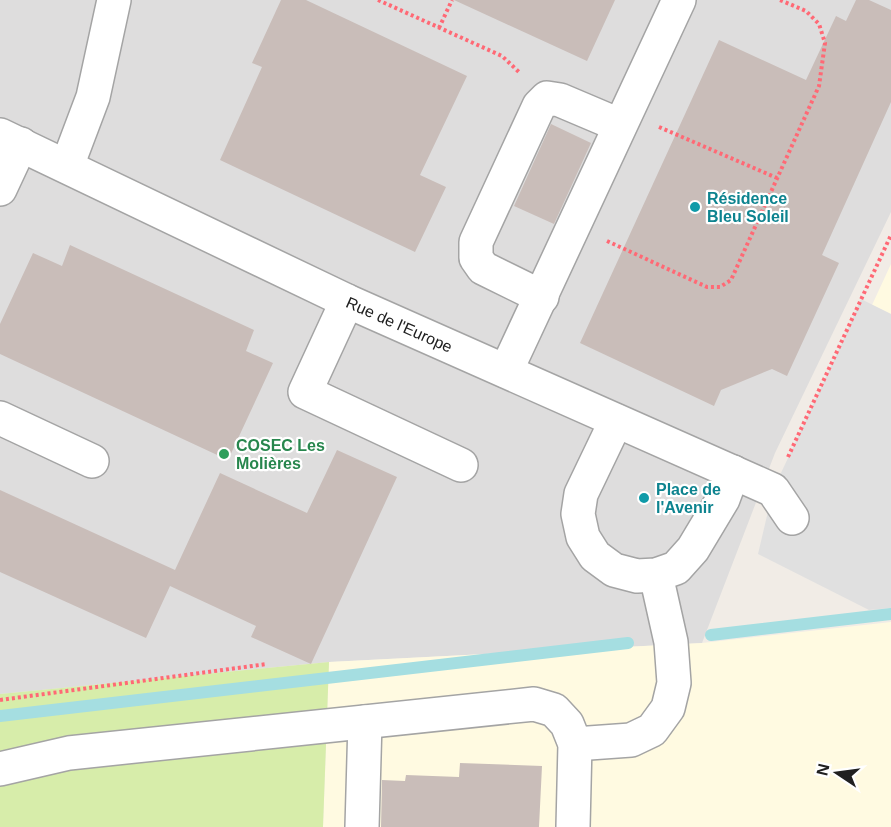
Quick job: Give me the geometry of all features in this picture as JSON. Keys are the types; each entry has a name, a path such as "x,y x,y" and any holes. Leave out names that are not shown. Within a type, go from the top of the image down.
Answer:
{"street":[{"path":"67,166 93,97 114,0"},
{"path":"506,371 679,0"},
{"path":"542,297 483,268 476,258 476,243 539,106 547,98 623,119"},
{"path":"0,189 10,139"},
{"name":"Rue de l'Europe","path":"10,139 347,301 773,490"},
{"path":"347,301 305,393 461,465"},
{"path":"0,418 92,461"},
{"path":"616,421 581,494 578,514 583,537 595,556 614,570 637,576 656,575 676,568 693,549 723,500 733,472"},
{"path":"773,490 792,518"},
{"path":"575,744 631,740 652,730 668,708 674,683 671,642 656,575"},
{"path":"0,769 69,753 534,704 554,710 567,724 575,744 573,827"},
{"path":"362,827 365,722"}],"path":[{"path":"378,0 502,56 547,98"},
{"path":"439,28 452,0"},
{"path":"573,226 707,287 720,287 731,280 819,86 825,43 819,24 806,11 780,0"},
{"path":"623,119 777,178"},
{"path":"773,490 891,235"},
{"path":"0,700 267,664"}],"shaded area":[{"path":"0,0 891,0 891,212 775,453 702,643 329,662 0,694"},
{"path":"891,264 891,314 872,305"},
{"path":"861,299 891,314 891,608 869,610 758,554 773,490"},
{"path":"891,622 891,827 323,827 329,662 702,643"}],"green space":[{"path":"329,662 323,827 0,827 0,694"}],"building":[{"path":"281,0 306,0 467,76 420,175 446,187 415,252 220,160 262,67 252,63"},
{"path":"454,0 615,0 587,61"},
{"path":"856,0 869,0 891,10 891,102 822,255 839,263 787,376 772,369 721,390 714,406 580,343 719,40 806,80 836,16 846,21"},
{"path":"551,124 591,143 554,224 514,206"},
{"path":"70,245 254,330 246,351 273,363 228,460 0,354 0,324 33,253 62,266"},
{"path":"337,450 397,477 311,664 251,637 256,626 170,586 146,638 0,572 0,490 175,570 220,473 307,513"},
{"path":"460,763 542,766 539,827 381,827 382,780 405,781 406,775 459,777"}],"waterway":[{"path":"711,635 891,614"},
{"path":"0,716 628,643"}],"place":[{"name":"Résidence Bleu Soleil","path":"695,207"},
{"name":"COSEC Les Molières","path":"224,454"},
{"name":"Place de l'Avenir","path":"644,498"}]}
